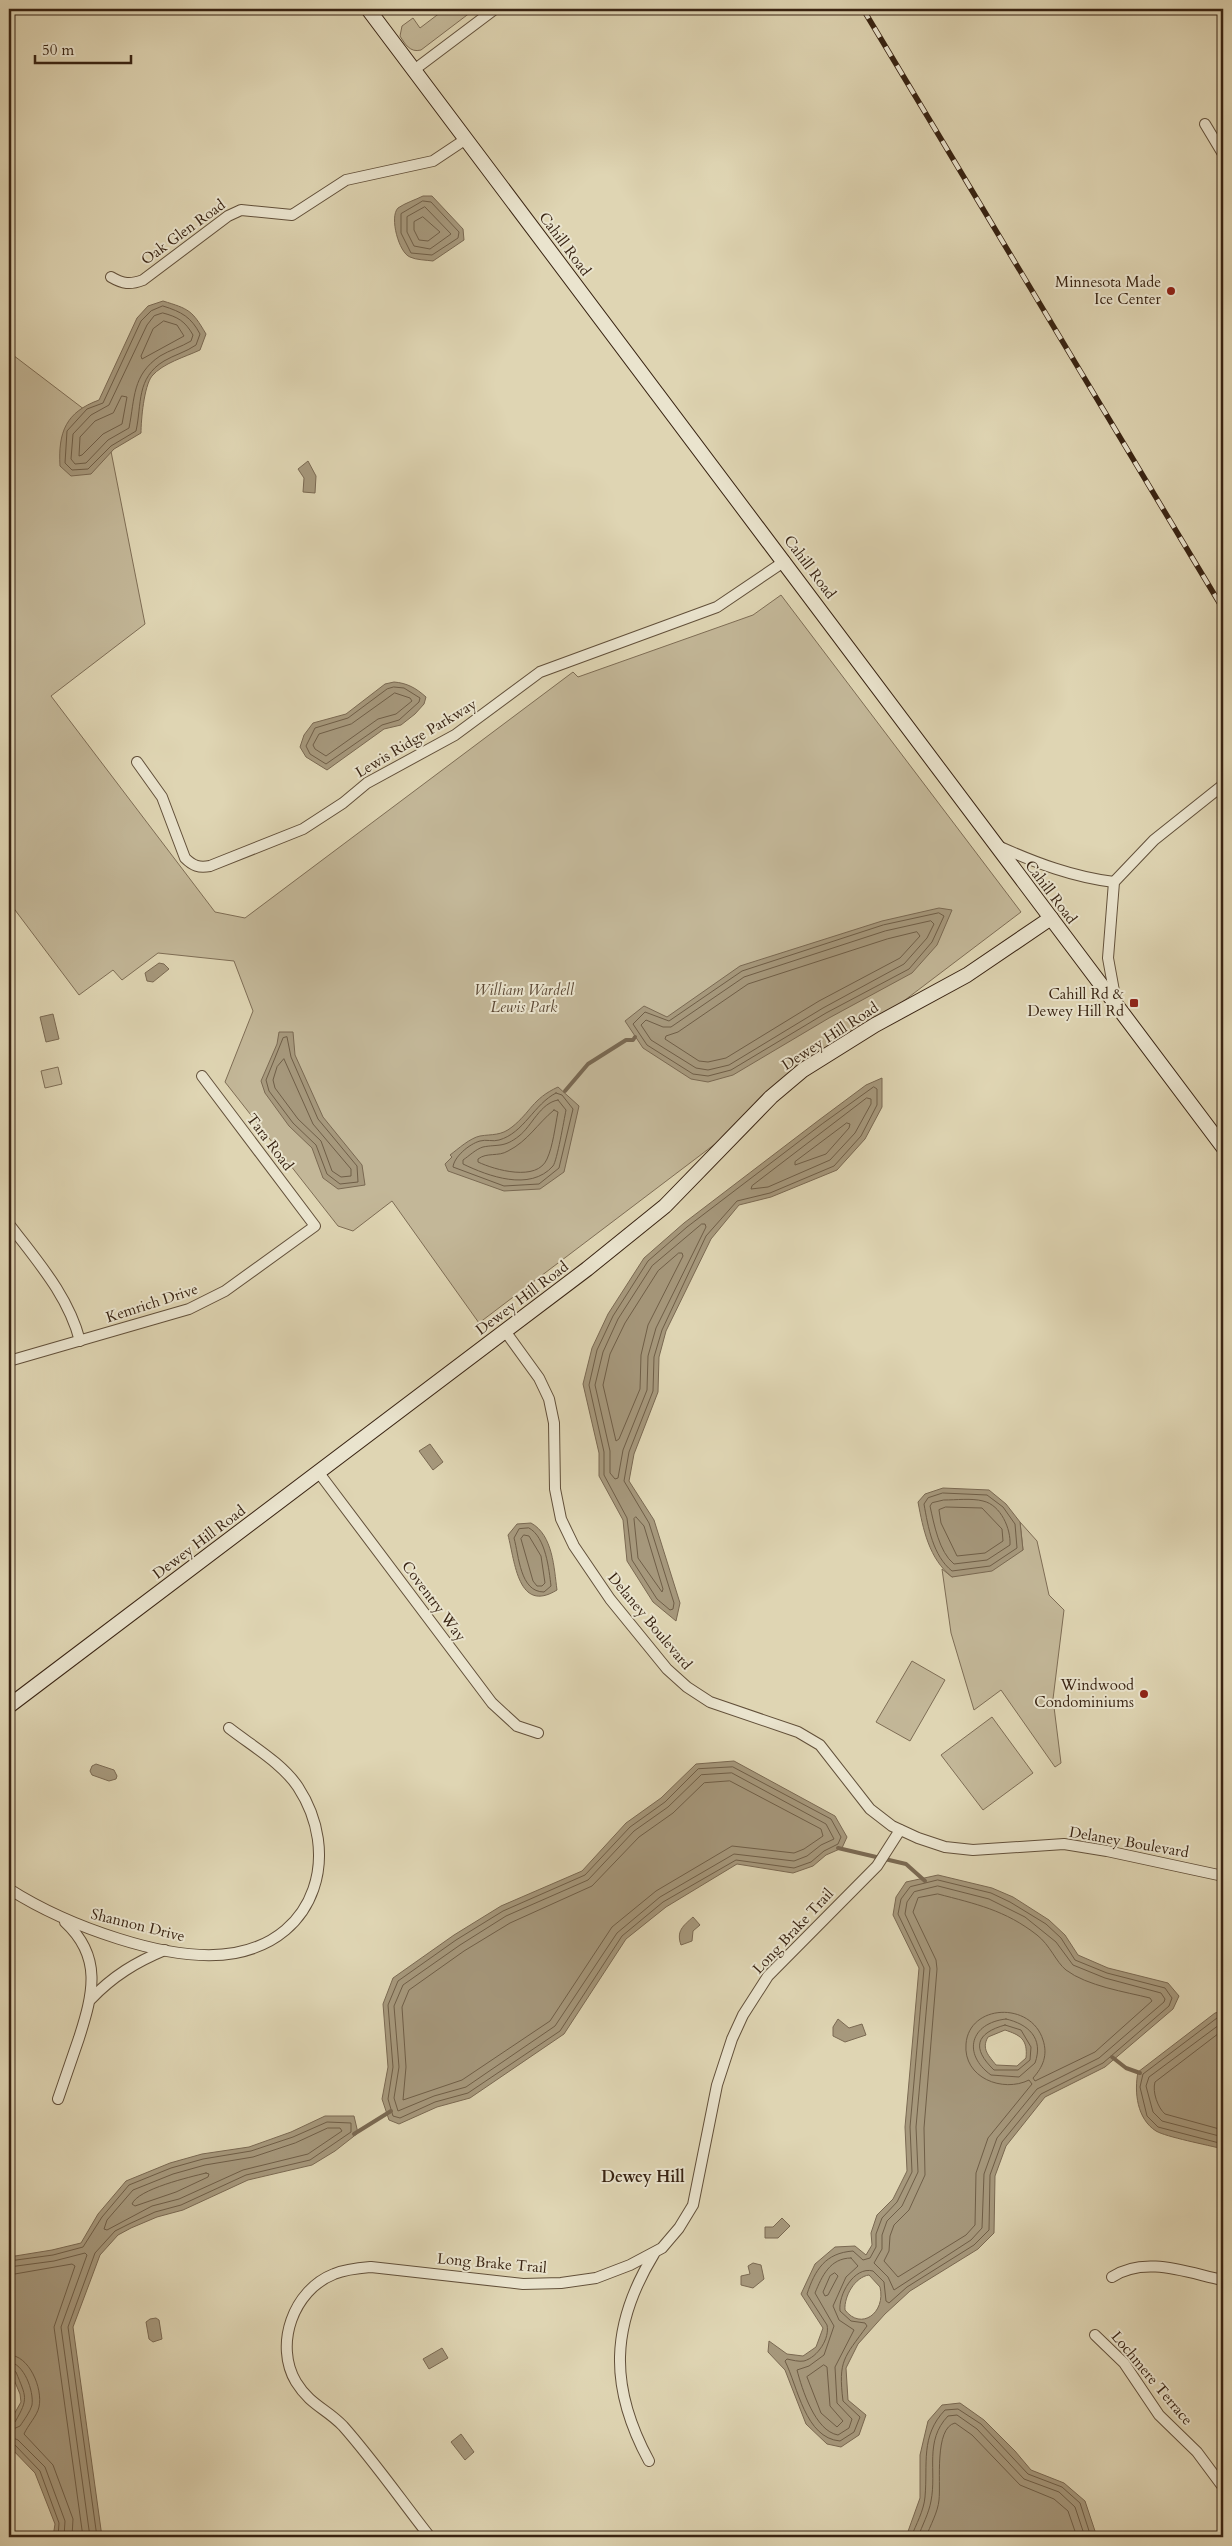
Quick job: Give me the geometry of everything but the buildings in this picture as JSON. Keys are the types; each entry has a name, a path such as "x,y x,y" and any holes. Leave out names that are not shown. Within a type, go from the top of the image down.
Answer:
{"street":[{"name":"Cahill Road","path":"368,9 785,561 995,845 1223,1147"},
{"path":"414,70 495,9"},
{"path":"1205,124 1223,154"},
{"name":"Oak Glen Road","path":"111,277 122,283 132,284 143,280 228,216 241,210 292,215 302,211 336,185 346,180 433,161 466,139"},
{"name":"Lewis Ridge Parkway","path":"137,762 162,797 185,858 196,866 210,866 303,829 343,803 367,783 455,736 540,672 718,607 785,561"},
{"path":"1117,1008 1110,980 1108,958 1114,882 1154,840 1223,785"},
{"path":"995,845 1072,875 1114,882"},
{"name":"Dewey Hill Road","path":"9,1706 505,1331 665,1206 771,1097 803,1070 874,1025 967,975 1051,918"},
{"name":"Tara Road","path":"202,1076 315,1226"},
{"path":"9,1224 59,1290 75,1323 80,1341"},
{"name":"Kemrich Drive","path":"9,1360 189,1309 239,1282 315,1226"},
{"name":"Delaney Boulevard","path":"505,1331 539,1378 549,1399 554,1423 555,1489 561,1518 574,1546 610,1599 667,1669 687,1687 710,1702 798,1732 820,1745 870,1808 900,1830 945,1847 973,1850 1064,1844 1107,1851 1223,1876"},
{"name":"Coventry Way","path":"318,1473 492,1703 517,1726 538,1732"},
{"name":"Shannon Drive","path":"9,1889 60,1918 111,1936 165,1950 211,1955 236,1953 258,1946 278,1934 296,1919 310,1898 318,1878 321,1855 318,1832 298,1786 279,1766 229,1728"},
{"name":"Long Brake Trail","path":"430,2537 341,2424 306,2398 295,2381 288,2361 286,2340 291,2319 301,2301 315,2285 333,2274 352,2269 371,2267 523,2284 561,2283 596,2278 662,2248 679,2228 693,2205 717,2085 743,2015 768,1976 877,1866 900,1830"},
{"path":"58,2100 91,1999 93,1981 84,1945 74,1930 60,1918"},
{"path":"91,1999 108,1982 124,1970 165,1950"},
{"path":"649,2461 634,2433 624,2403 620,2372 621,2340 627,2310 638,2280 654,2253"},
{"path":"1112,2277 1133,2267 1148,2265 1223,2280"},
{"name":"Lochmere Terrace","path":"1095,2335 1124,2363 1159,2415 1197,2452 1223,2487"}],"green space":[{"path":"445,9 475,9 421,50 417,51 408,47 400,36 402,26 413,18 420,28"},
{"name":"William Wardell Lewis Park","path":"9,352 106,426 145,624 51,696 215,912 245,918 573,672 578,677 753,615 781,595 1021,912 479,1323 392,1201 353,1231 338,1226 225,1082 253,1011 234,961 158,953 122,980 113,970 79,995 9,902"},
{"path":"58,1067 62,1084 45,1088 41,1071"},
{"path":"1020,1522 1037,1541 1049,1595 1064,1610 1053,1699 1061,1763 1055,1767 1001,1690 974,1710 951,1633 942,1569 952,1577 1023,1550"},
{"path":"912,1661 945,1680 910,1741 876,1722"},
{"path":"992,1717 1033,1773 983,1810 941,1755"}],"water":[{"path":"423,196 432,196 463,229 464,240 433,261 410,257 402,249 396,234 395,213 398,208"},
{"path":"163,301 179,306 197,320 206,334 200,350 168,364 152,376 145,395 141,433 114,449 91,474 71,476 60,466 61,443 66,425 79,411 99,400 137,318 148,306"},
{"path":"308,461 316,476 315,493 303,492 304,478 298,469"},
{"path":"394,682 411,686 426,697 424,704 415,714 401,725 384,729 327,770 306,757 300,747 304,735 313,723 346,714 385,684"},
{"path":"939,908 952,910 937,945 912,973 829,1018 733,1075 708,1082 691,1079 643,1048 625,1021 644,1006 667,1017 740,966 882,921"},
{"path":"159,963 164,964 169,969 153,982 147,981 145,973"},
{"path":"53,1014 59,1039 46,1042 40,1017"},
{"path":"279,1032 293,1032 295,1055 323,1117 362,1165 365,1185 338,1189 323,1178 312,1148 289,1126 265,1093 261,1081 277,1044"},
{"path":"882,1078 882,1107 865,1139 837,1170 771,1197 739,1205 711,1239 666,1331 659,1357 658,1392 634,1454 629,1481 654,1520 680,1603 676,1621 653,1602 627,1561 623,1520 599,1476 599,1453 583,1384 592,1348 608,1314 644,1258 684,1223 819,1120 866,1085"},
{"path":"558,1087 579,1106 564,1172 540,1189 504,1191 448,1171 445,1164 452,1157 450,1155 460,1147 476,1137 508,1130 537,1101"},
{"path":"430,1444 443,1462 433,1470 419,1451"},
{"path":"943,1488 989,1490 1006,1504 1020,1522 1023,1550 992,1571 952,1577 944,1570 932,1552 922,1523 918,1502 925,1494"},
{"path":"531,1523 544,1535 553,1562 557,1590 544,1596 534,1595 526,1590 520,1582 508,1535 517,1524"},
{"path":"734,1761 835,1816 847,1837 842,1848 826,1855 813,1866 793,1873 737,1864 666,1907 626,1939 564,2034 470,2098 437,2107 399,2124 389,2120 382,2099 388,2067 383,2004 393,1978 454,1935 501,1906 582,1871 626,1823 661,1798 696,1764"},
{"path":"96,1764 114,1770 117,1776 116,1779 109,1781 92,1775 90,1771 92,1766"},
{"path":"938,1875 992,1888 1013,1897 1049,1920 1065,1935 1078,1955 1108,1968 1168,1983 1179,1996 1173,2009 1105,2067 1045,2097 1006,2146 995,2176 994,2233 978,2249 910,2291 885,2314 858,2344 846,2368 848,2400 866,2415 859,2435 841,2447 827,2444 806,2424 785,2370 768,2352 769,2341 787,2354 803,2356 816,2347 823,2328 801,2294 815,2264 835,2247 855,2246 866,2255 872,2245 871,2233 877,2215 893,2199 907,2171 905,2127 919,1968 893,1915 896,1897 906,1882","holes":["1005,2030 1019,2036 1026,2046 1026,2058 1017,2066 996,2065 986,2049 985,2045 988,2037","869,2275 880,2287 879,2305 871,2316 865,2319 858,2319 851,2316 845,2310 846,2299 855,2283"]},
{"path":"693,1917 700,1925 693,1931 692,1941 681,1945 680,1932 683,1926"},
{"path":"1223,2011 1223,2149 1156,2131 1145,2120 1141,2112 1136,2088 1138,2072 1215,2013"},
{"path":"838,2019 849,2028 862,2024 866,2035 845,2042 833,2036 833,2027"},
{"path":"325,2116 354,2116 358,2133 335,2151 312,2165 248,2180 183,2210 157,2217 131,2228 118,2235 100,2255 73,2327 102,2537 53,2537 55,2524 35,2473 9,2446 9,2423 21,2402 20,2394 9,2368 9,2257 81,2243 98,2214 126,2181 170,2163 202,2154 249,2147 291,2132"},
{"path":"782,2218 790,2226 778,2238 765,2238 765,2227 773,2227"},
{"path":"753,2263 761,2265 764,2279 753,2288 741,2285 741,2276 750,2274 748,2266"},
{"path":"156,2318 159,2320 162,2339 153,2342 149,2339 146,2322"},
{"path":"442,2348 448,2358 429,2369 423,2359"},
{"path":"960,2403 984,2420 1031,2470 1064,2483 1085,2501 1097,2537 906,2537 920,2498 920,2455 928,2421 942,2405"},
{"path":"461,2434 474,2452 465,2460 451,2442"}],"waterway":[{"path":"565,1091 588,1064 626,1040 633,1040 635,1037"},
{"path":"838,1848 906,1864 925,1881"},
{"path":"1112,2057 1126,2068 1140,2073"},
{"path":"354,2134 391,2111"}],"railway":[{"path":"863,9 1223,609"}],"place":[{"name":"Minnesota Made Ice Center","path":"1171,291"},
{"name":"Cahill Rd & Dewey Hill Rd","path":"1134,1003"},
{"name":"Windwood Condominiums","path":"1144,1694"}],"district":[{"name":"Dewey Hill","path":"643,2176"}]}
